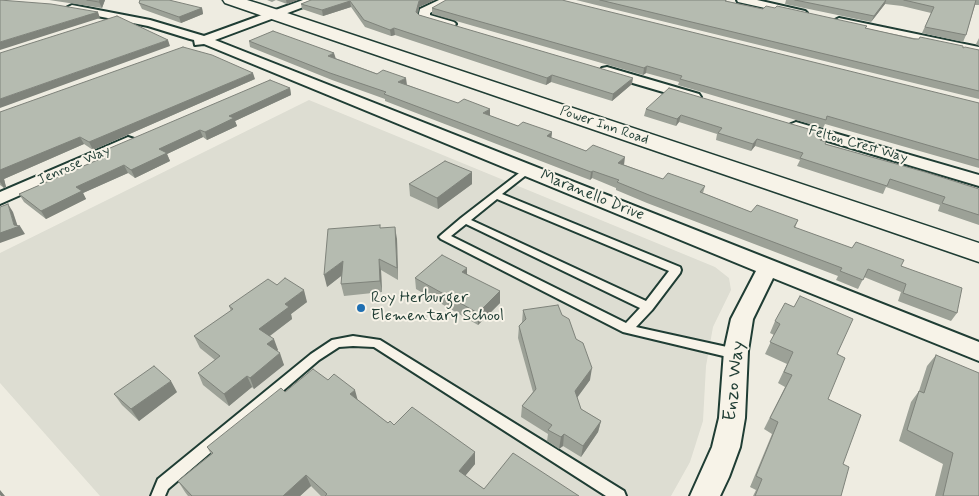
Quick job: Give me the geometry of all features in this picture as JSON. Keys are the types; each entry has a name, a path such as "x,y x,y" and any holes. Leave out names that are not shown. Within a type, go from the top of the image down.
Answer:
{"main road":[{"name":"Power Inn Road","path":"230,0 979,253"}],"street":[{"path":"186,47 313,0"},
{"path":"448,0 424,11 424,17 462,28"},
{"path":"742,0 765,2 809,14"},
{"name":"Maranello Drive","path":"61,6 121,16 166,27 205,40 979,352"},
{"path":"98,25 121,16"},
{"path":"828,18 896,28 979,51"},
{"path":"596,68 711,102"},
{"path":"268,80 286,73"},
{"name":"Felton Crest Way","path":"778,121 979,181"},
{"name":"Jenrose Way","path":"0,199 143,136"},
{"name":"Enzo Way","path":"705,496 715,477 726,447 732,418 736,354 742,319 750,300 768,268"}],"lane":[{"path":"527,170 444,237 627,329 736,354"},
{"path":"496,195 676,270 627,329"},
{"path":"464,220 648,306"},
{"path":"158,496 163,484 315,357 336,343 354,341 376,343 619,496"}],"shaded area":[{"name":"Roy Herburger Elementary School","path":"309,100 715,267 729,278 731,290 713,327 706,366 703,421 690,462 671,496 100,496 0,383 0,253"}],"building":[{"path":"0,0 51,4 98,12 0,42"},
{"path":"140,0 169,0 202,8 179,17 139,3"},
{"path":"311,0 422,0 419,1 416,12 419,15 633,78 613,94 552,75 547,78 394,28 390,30 364,20 350,1 322,10 301,4"},
{"path":"446,0 562,0 979,103 979,160 827,116 826,120 680,79 682,76 647,66 644,68 432,8"},
{"path":"600,0 726,0 763,9 766,6 775,8 777,6 867,26 865,28 914,39 919,39 920,37 963,46 963,48 979,50 979,91"},
{"path":"795,0 886,0 874,16"},
{"path":"904,0 976,0 966,35 925,27 934,7"},
{"path":"117,16 168,40 0,99 0,53"},
{"path":"273,31 334,53 328,56 377,74 383,70 406,78 398,82 458,103 464,99 490,109 483,113 518,126 523,122 552,132 547,136 586,151 593,145 625,157 618,163 663,179 668,173 705,186 700,192 751,212 757,205 798,220 794,227 852,248 856,242 904,260 901,266 962,288 957,313 903,293 906,284 868,269 863,280 840,271 842,268 649,195 617,182 619,180 593,171 591,172 249,41"},
{"path":"183,47 212,55 253,73 89,142 80,137 0,170 0,112"},
{"path":"270,80 290,88 229,116 234,118 205,132 200,130 159,149 167,153 131,170 124,165 76,187 82,191 41,211 19,194 109,155 103,151"},
{"path":"669,88 822,133 820,140 826,142 825,144 979,189 979,215 942,203 945,197 890,179 887,186 800,158 803,153 757,139 753,144 718,133 722,128 681,115 677,119 646,109"},
{"path":"445,161 472,172 437,198 409,184"},
{"path":"8,204 14,225 20,226 0,233 0,207"},
{"path":"380,225 380,228 395,227 397,268 379,259 380,281 341,284 343,261 324,275 328,229"},
{"path":"442,255 467,268 462,272 500,291 478,313 415,278"},
{"path":"285,278 304,290 285,304 289,307 259,329 274,339 267,344 280,353 250,378 247,376 224,394 198,373 220,356 194,336 233,309 229,306 268,279 277,285"},
{"path":"800,296 853,319 837,354 845,358 828,399 861,415 843,464 849,467 841,496 755,496 762,479 756,476 778,422 770,418 792,375 784,372 793,352 770,342 780,324 775,321 785,303 794,307"},
{"path":"558,305 562,315 569,319 576,339 583,343 592,368 575,391 581,409 601,421 583,446 564,434 561,437 548,430 552,425 522,406 536,389 519,326 526,319 523,310"},
{"path":"936,355 979,373 979,496 943,496 953,453 907,430 919,391 924,393"},
{"path":"154,366 171,381 131,409 114,394"},
{"path":"313,369 328,380 334,374 355,390 350,394 388,423 390,421 394,425 412,407 475,452 459,471 484,489 513,453 579,496 325,496 327,494 306,475 283,496 192,496 178,481 213,453 207,447 281,388 285,392"}],"place":[{"name":"Roy Herburger Elementary School","path":"361,308"}]}
